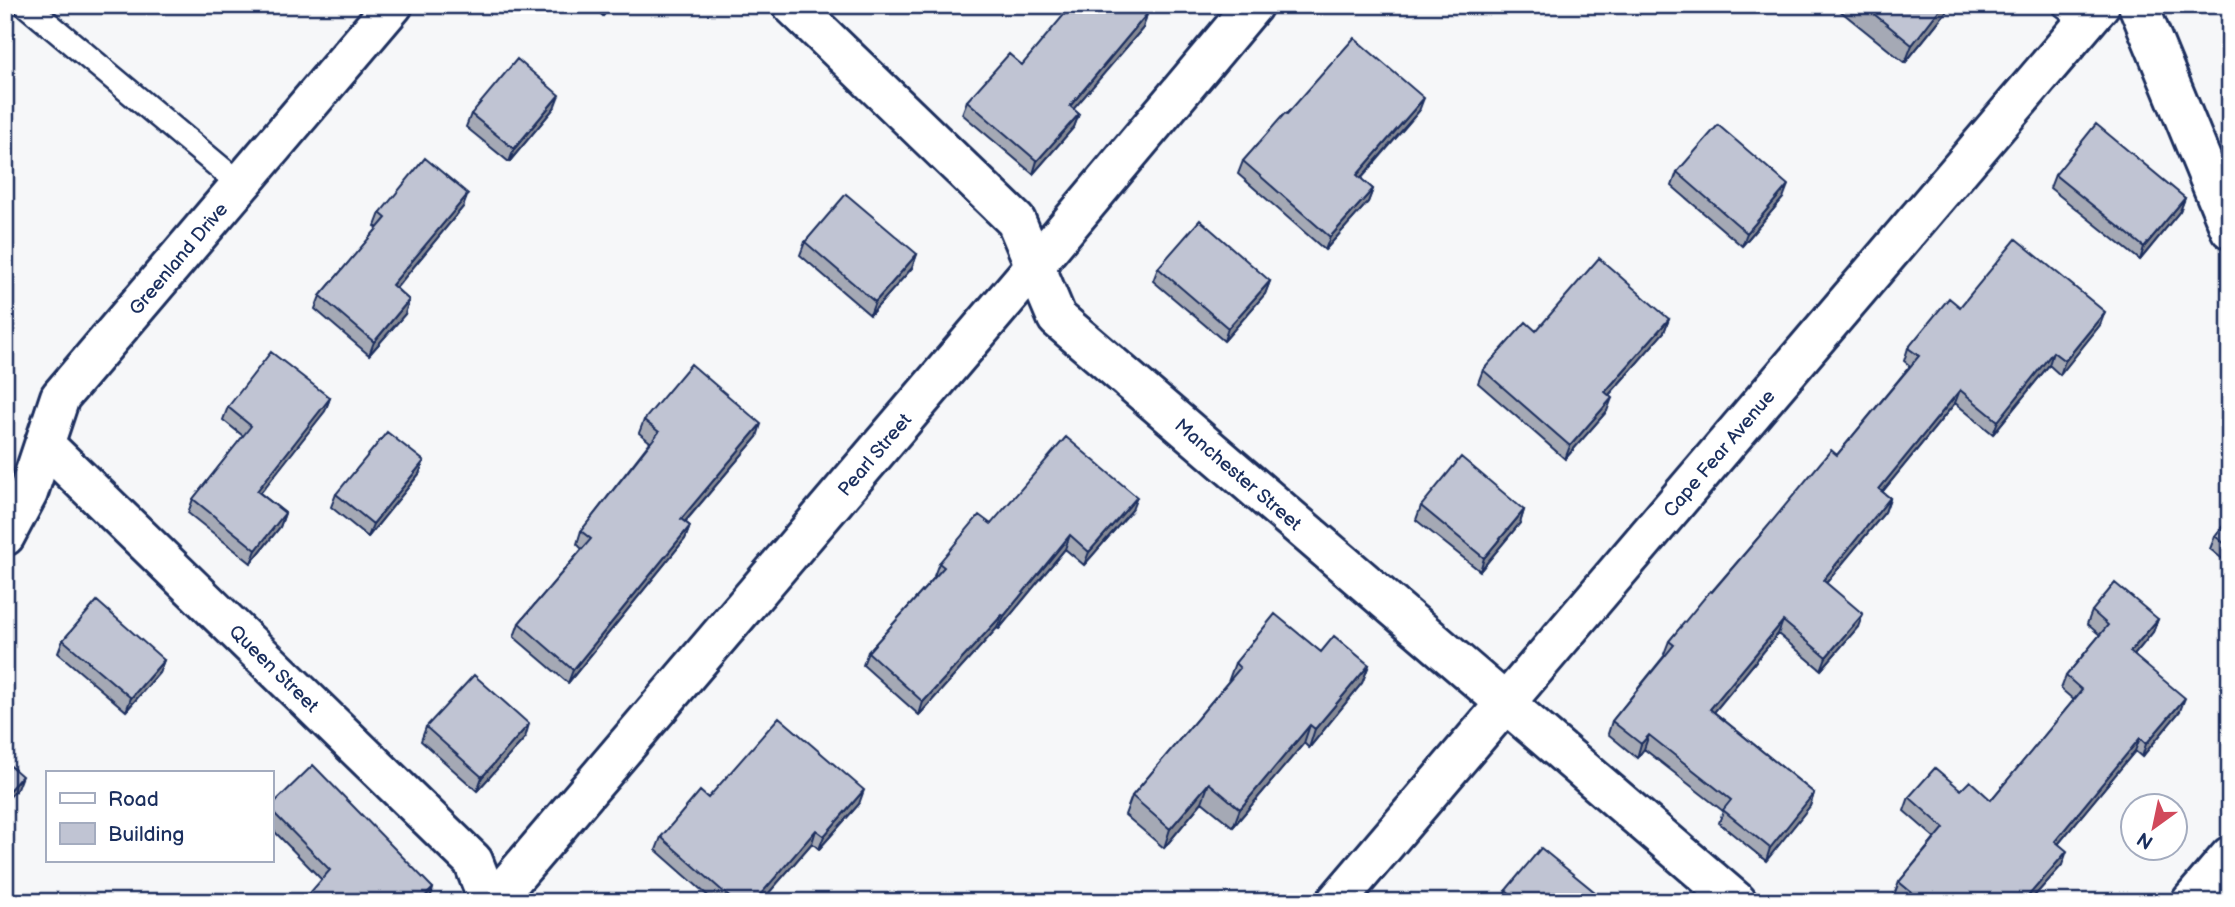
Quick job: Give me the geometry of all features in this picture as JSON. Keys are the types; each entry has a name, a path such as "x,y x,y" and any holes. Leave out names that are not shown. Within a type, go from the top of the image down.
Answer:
{"street":[{"name":"Greenland Drive","path":"5,536 28,493 61,397 393,5"},
{"name":"Manchester Street","path":"792,5 1016,221 1057,318 1737,902"},
{"name":"Pearl Street","path":"491,902 1254,5"},
{"path":"2138,5 2230,229"},
{"name":"Cape Fear Avenue","path":"1336,902 2083,11"},
{"name":"Queen Street","path":"45,446 473,862 491,902"},
{"path":"2191,902 2230,856"}],"lane":[{"path":"26,5 241,185"}],"building":[{"path":"1072,5 1136,5 1147,14 1070,106 1079,114 1037,161 967,101 1009,54 1022,65"},
{"path":"1863,5 1943,5 1912,45"},
{"path":"1354,38 1424,98 1357,175 1373,189 1330,237 1243,161"},
{"path":"517,59 559,95 514,149 471,114"},
{"path":"2096,124 2185,198 2144,247 2055,175"},
{"path":"1718,125 1788,185 1747,233 1677,172"},
{"path":"425,158 468,194 392,285 409,300 374,342 320,296 386,218 380,213"},
{"path":"846,194 917,254 875,302 805,242"},
{"path":"1200,220 1270,281 1228,328 1158,268"},
{"path":"2016,239 2105,312 2065,361 2053,352 1998,421 1960,390 1879,489 1890,498 1823,580 1863,614 1826,657 1783,621 1710,709 1814,793 1770,848 1723,810 1731,800 1649,735 1641,744 1612,721 1674,645 1669,641 1710,591 1712,592 1831,450 1837,455 1919,356 1908,348 1949,298 1960,307"},
{"path":"1599,258 1669,319 1605,392 1612,398 1570,446 1483,370 1526,322 1536,331"},
{"path":"271,352 330,398 257,491 285,513 256,550 193,499 251,426 228,407"},
{"path":"691,364 761,424 681,519 690,526 573,670 519,623 591,539 581,531 659,432 644,420"},
{"path":"387,432 424,461 373,524 336,494"},
{"path":"1066,437 1137,497 1089,552 1070,535 1004,616 1002,615 923,702 868,652 944,567 939,563 979,515 991,524"},
{"path":"1461,457 1524,510 1484,558 1421,506"},
{"path":"2230,517 2230,548 2215,536"},
{"path":"2115,583 2158,619 2130,652 2185,698 2146,744 2140,738 2055,841 2067,851 2023,902 1923,902 1899,882 1944,828 1909,797 1935,768 1961,790 1970,781 1991,800 2082,690 2066,676 2108,625 2092,611"},
{"path":"97,601 164,660 131,698 63,640"},
{"path":"1275,614 1321,652 1334,636 1369,665 1315,729 1310,725 1240,809 1209,783 1170,829 1132,796 1240,668 1235,663"},
{"path":"474,675 529,724 482,777 426,727"},
{"path":"779,717 864,790 824,836 816,830 754,902 735,902 661,837 700,791 708,798"},
{"path":"5,761 22,776 5,795"},
{"path":"313,765 433,888 420,902 302,902 330,870 273,812 273,804"},
{"path":"1541,848 1596,893 1589,902 1520,902 1506,890"}]}
